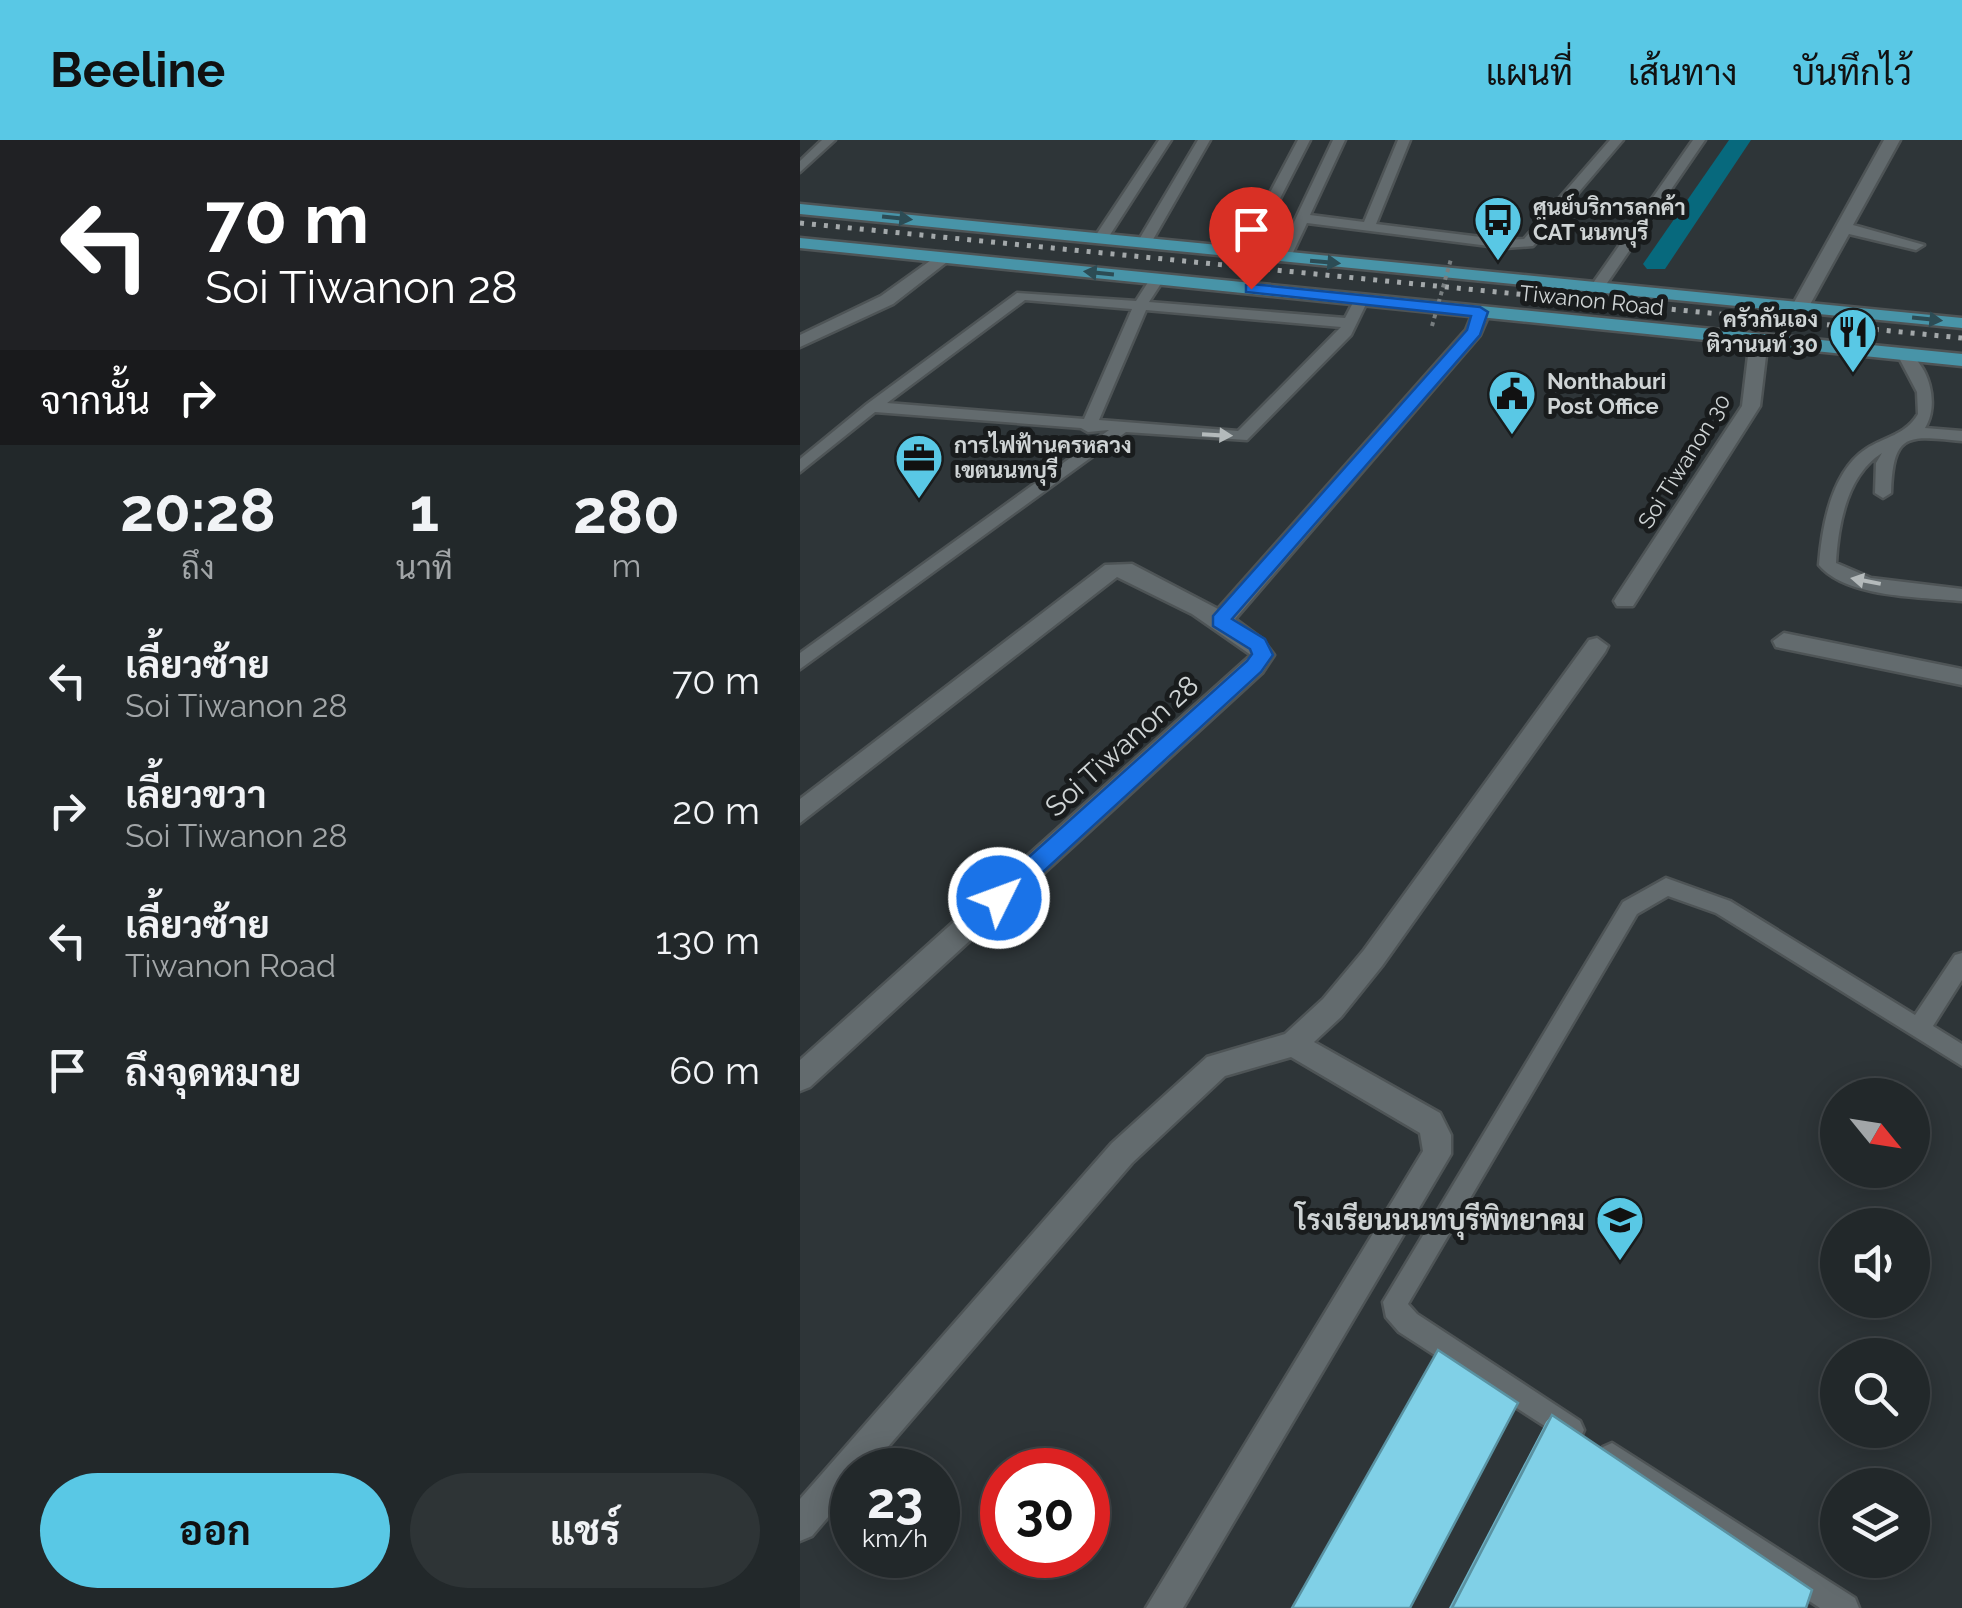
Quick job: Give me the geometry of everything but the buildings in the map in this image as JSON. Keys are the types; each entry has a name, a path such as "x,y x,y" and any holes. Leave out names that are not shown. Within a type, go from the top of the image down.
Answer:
{"main road":[{"name":"Tiwanon Road","path":"800,208 1962,323"},
{"name":"Tiwanon Road","path":"800,243 1962,360"},
{"path":"1178,281 1192,248"}],"street":[{"path":"1801,306 1892,140"},
{"path":"1844,228 1916,246"},
{"path":"800,342 887,300 941,258"},
{"path":"1220,621 1474,331 1480,312"},
{"name":"Soi Tiwanon 30","path":"1625,602 1751,406 1759,338"},
{"name":"Soi Tiwanon 28","path":"800,813 1112,570 1125,569 1220,621 1258,644 1262,655 800,1078"},
{"path":"1784,641 1962,678"},
{"path":"800,1524 1122,1153 1216,1066 1293,1044 1332,1008 1373,958 1596,646"},
{"path":"1163,1608 1437,1154 1438,1134 1430,1123 1293,1044"}],"lane":[{"path":"800,168 829,140"},
{"path":"1101,238 1165,140"},
{"path":"1144,244 1204,140"},
{"path":"1245,253 1304,140"},
{"path":"1284,258 1339,140"},
{"path":"1369,225 1404,140"},
{"path":"1302,218 1505,244 1528,242 1617,140"},
{"path":"1598,286 1699,140"},
{"path":"1088,427 1142,303 1158,279"},
{"path":"800,467 1022,296 1349,323"},
{"path":"872,408 1120,430 1242,436 1346,332 1361,300"},
{"path":"1904,354 1922,384 1928,404 1915,432"},
{"path":"800,662 1120,430"},
{"path":"1962,436 1915,432 1862,459 1829,531 1827,565 1835,573 1857,581 1962,595"},
{"path":"1884,492 1884,463 1896,441"},
{"path":"1845,1608 1408,1323 1395,1308 1395,1302 1630,908 1666,887 1723,907 1962,1056"},
{"path":"1919,1028 1962,962"}],"path":[{"path":"1432,326 1451,259"}],"waterway":[{"path":"1656,264 1740,140"}],"railway":[{"path":"800,223 1962,338"}],"place":[{"name":"ศูนย์บริการลูกค้า CAT นนทบุรี","path":"1498,262"},
{"name":"ครัวกันเอง ติวานนท์ 30","path":"1853,374"},
{"name":"Nonthaburi Post Office","path":"1512,436"},
{"name":"การไฟฟ้านครหลวง เขตนนทบุรี","path":"919,500"},
{"name":"โรงเรียนนนทบุรีพิทยาคม","path":"1620,1262"}],"route":[{"path":"999,898 1254,666 1262,655 1258,644 1220,621 1474,331 1480,312 1251,289"}]}
